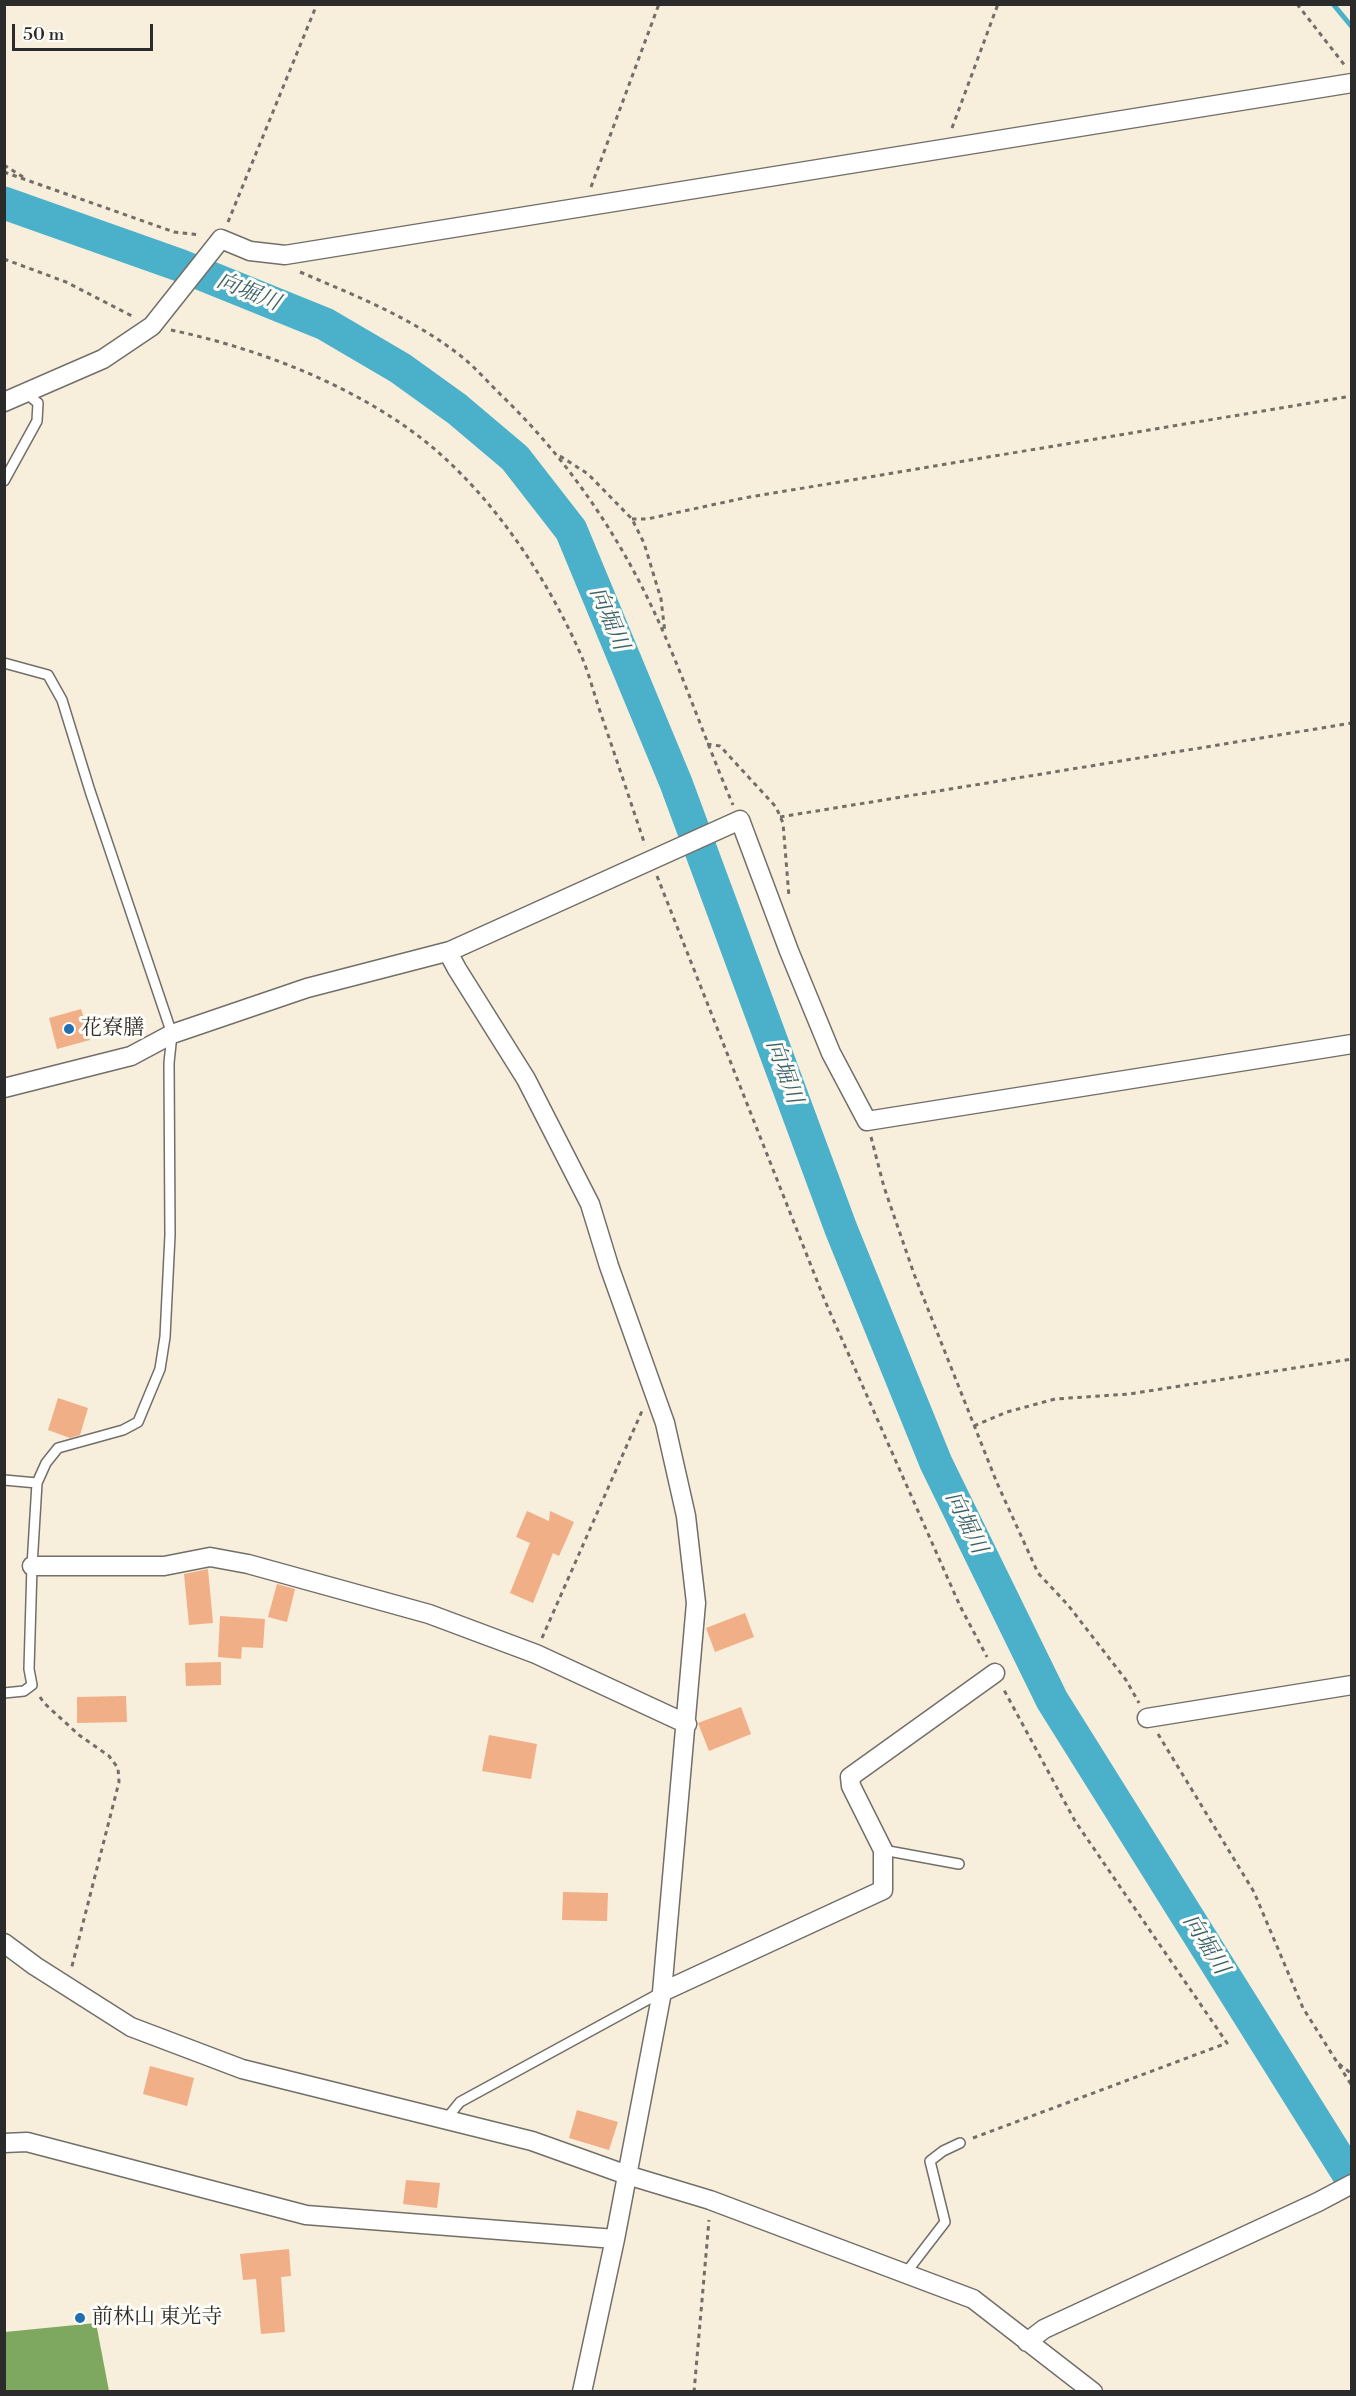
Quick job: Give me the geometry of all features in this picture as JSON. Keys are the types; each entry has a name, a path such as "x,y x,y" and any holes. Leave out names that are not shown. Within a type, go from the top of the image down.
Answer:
{"street":[{"path":"4,402 27,394 103,359 155,321 216,243 250,251 285,255 1352,83"},
{"path":"4,1088 131,1056 172,1034 307,988 450,951 734,823 831,1053 867,1121 1352,1044"},
{"path":"450,951 450,957 457,969 526,1079 590,1204 609,1266 665,1423 686,1516 696,1603 662,1992 615,2239 582,2391"},
{"path":"32,1566 164,1566 210,1557 270,1570 429,1614 536,1654 687,1724"},
{"path":"662,1992 883,1890 883,1850 851,1786 850,1777 995,1673"},
{"path":"1148,1718 1352,1685"},
{"path":"4,1943 35,1966 131,2027 242,2069 447,2118 532,2141 627,2175 710,2200 973,2299 1093,2391"},
{"path":"4,2143 27,2142 306,2215 615,2239"},
{"path":"1027,2342 1044,2329 1318,2202 1352,2184"}],"lane":[{"path":"4,481 37,421 38,403 27,394"},
{"path":"4,663 48,675 62,700 90,791 172,1034 169,1063 170,1235 165,1337 160,1369 138,1422 123,1430 58,1448 46,1463 37,1483 29,1669 32,1685 24,1691 4,1693"},
{"path":"4,1480 37,1483"},
{"path":"883,1850 959,1864"},
{"path":"447,2118 460,2102 662,1992"},
{"path":"905,2274 945,2222 930,2161 943,2151 960,2143"}],"path":[{"path":"4,171 174,232 216,243 317,4"},
{"path":"587,206 586,200 659,4"},
{"path":"952,147 949,136 998,4"},
{"path":"1297,4 1352,73"},
{"path":"4,165 30,181"},
{"path":"285,255 295,269 381,306 458,353 532,425 556,454 601,515 628,560 665,635 707,744 734,823"},
{"path":"4,260 66,282 155,321 325,379 388,416 437,452 490,507 540,576 581,656 825,1301 960,1606 1075,1821 1227,2043 960,2143"},
{"path":"632,519 647,519 744,498 1352,396"},
{"path":"556,454 588,474 632,519 644,543 661,599 666,627 665,635"},
{"path":"780,817 1352,723"},
{"path":"707,744 720,746 776,807 783,823 790,905"},
{"path":"867,1121 884,1187 914,1274 997,1484 1038,1573 1068,1605 1126,1680 1254,1892 1303,2008 1352,2086"},
{"path":"974,1426 1006,1412 1055,1399 1129,1394 1352,1359"},
{"path":"536,1654 653,1387"},
{"path":"32,1685 44,1703 79,1735 109,1756 118,1768 119,1782 67,1986"},
{"path":"1337,2063 1352,2074"},
{"path":"694,2391 710,2200"}],"green space":[{"path":"96,2323 109,2391 5,2391 5,2332"}],"building":[{"name":"花寮膳","path":"81,1009 90,1040 57,1049 49,1018"},
{"path":"58,1398 88,1408 80,1435 70,1438 48,1430"},
{"path":"527,1511 549,1521 550,1511 574,1522 559,1556 553,1553 533,1603 510,1593 530,1543 516,1537"},
{"path":"208,1569 213,1623 189,1625 184,1574"},
{"path":"277,1584 295,1589 287,1622 268,1617"},
{"path":"745,1613 754,1637 715,1652 706,1628"},
{"path":"220,1616 265,1619 263,1648 242,1647 241,1659 218,1657"},
{"path":"221,1662 221,1685 186,1686 185,1663"},
{"path":"126,1696 127,1722 77,1723 77,1697"},
{"path":"741,1707 751,1734 709,1751 698,1723"},
{"path":"489,1735 537,1744 531,1779 482,1771"},
{"path":"563,1892 608,1893 607,1921 562,1920"},
{"path":"150,2066 194,2078 187,2106 143,2094"},
{"path":"577,2110 618,2122 609,2150 569,2138"},
{"path":"406,2180 440,2183 437,2208 403,2204"},
{"path":"289,2249 291,2276 281,2277 285,2332 261,2334 256,2279 243,2280 240,2254"}],"waterway":[{"path":"1333,4 1352,27"},
{"name":"向堀川","path":"4,203 179,265 325,324 400,368 457,409 515,458 571,530 676,783 841,1229 936,1463 1052,1700 1352,2180"}],"place":[{"name":"花寮膳","path":"69,1029"},
{"name":"前林山 東光寺","path":"80,2318"}]}
